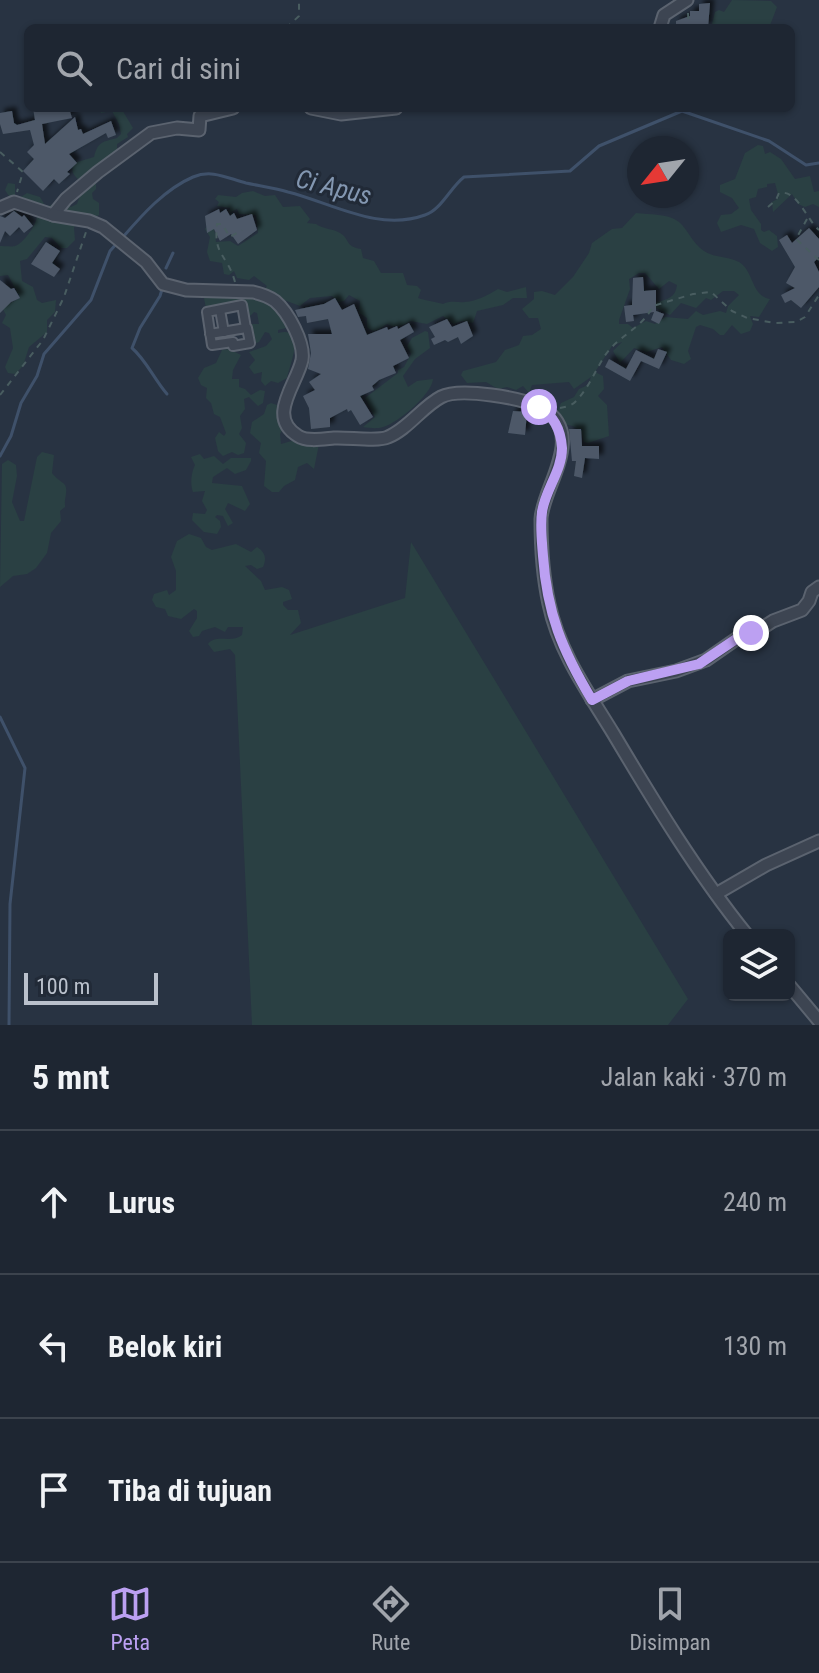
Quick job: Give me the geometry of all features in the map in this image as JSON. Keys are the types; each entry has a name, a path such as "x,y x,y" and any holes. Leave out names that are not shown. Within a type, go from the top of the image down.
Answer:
{"street":[{"path":"661,24 664,15 687,0"},
{"path":"53,215 66,199 145,137 166,130 199,130 200,116 216,112"},
{"path":"331,112 356,112"},
{"path":"0,208 14,202 103,227 146,262 163,284 174,288 263,294 278,303 297,337 302,361 283,408 288,426 304,439 386,438 436,400 455,393 485,395 545,410 557,427 562,449 541,517 547,593 562,645 639,778 742,929"},
{"path":"220,310 233,342 233,346 250,343 242,305 207,312 212,345 233,342"},
{"path":"210,334 257,320"},
{"path":"592,700 628,681 676,671 706,660 742,635 756,632 773,621 802,610 812,592 819,587"},
{"path":"716,894 766,865 819,841"},
{"path":"795,992 819,1021"}],"path":[{"path":"290,24 299,16 299,0"},
{"path":"687,0 689,24"},
{"path":"0,152 23,172 14,202"},
{"path":"768,207 779,193 786,192 793,196 819,230"},
{"path":"807,218 796,239 819,260"},
{"path":"0,395 43,340 64,297 89,221"},
{"path":"237,291 229,264 217,250 215,240 217,224 222,224 230,237 242,230"},
{"path":"545,410 551,405 561,409 577,400 596,376 605,356 647,319 653,306 711,292 732,311 755,321 796,322 805,317 819,295"}],"green space":[{"path":"732,0 771,1 777,7 771,24 712,24 715,12 724,12"},
{"path":"113,112 123,112 133,128 128,137 117,144 117,156 96,176 96,189 92,193 93,199 99,203 99,215 88,220 76,220 75,240 67,248 61,248 52,238 45,237 27,259 20,261 22,281 33,287 37,300 42,303 56,300 55,312 47,320 47,332 29,347 23,366 15,374 8,373 5,367 13,348 10,328 2,323 6,315 2,307 20,298 8,275 0,276 0,246 18,245 29,234 37,217 9,197 5,190 8,183 15,184 15,201 27,193 40,197 46,207 60,201 71,207 77,204 84,184 73,173 74,163 94,157 99,145 117,138 121,134"},
{"path":"758,145 763,146 765,154 770,152 781,159 795,179 810,176 814,192 819,191 819,207 798,204 792,194 773,212 772,202 779,198 775,183 758,189 756,197 749,199 761,230 769,230 777,236 778,247 772,251 760,243 754,229 741,225 721,232 717,223 721,215 731,214 739,208 732,198 720,192 720,185 735,179 745,153"},
{"path":"253,191 265,196 275,195 283,207 300,206 310,219 307,223 340,233 350,244 361,249 363,258 374,261 381,273 403,273 407,285 417,286 421,290 418,298 443,304 465,302 498,289 507,292 526,287 527,298 513,298 503,305 477,311 473,323 462,321 454,324 443,316 427,324 410,321 397,326 387,324 375,331 367,327 367,318 359,313 360,301 349,295 339,302 332,296 310,298 300,306 279,298 290,327 278,330 278,333 292,335 294,348 287,378 278,383 271,381 265,386 261,381 262,372 254,374 249,367 255,360 249,352 266,346 272,339 265,332 259,342 253,344 248,328 251,324 259,324 257,313 248,318 244,306 206,309 204,298 208,295 262,293 267,286 254,276 249,280 237,278 234,271 224,274 222,263 210,261 207,252 210,237 205,229 208,225 214,227 216,242 230,241 238,246 258,233 256,215 239,214 237,209 229,213 230,208 217,206 219,202 215,199 218,195 236,197"},
{"path":"636,213 669,217 682,225 704,251 744,266 759,293 770,299 759,317 750,316 753,324 750,331 741,334 732,325 724,335 720,335 713,329 700,325 696,327 688,351 691,359 684,364 671,360 662,347 647,352 634,348 620,363 613,351 622,342 612,346 595,372 603,376 604,389 598,396 607,405 609,436 588,443 584,442 581,431 563,424 558,410 561,403 588,385 591,377 574,389 569,382 532,385 529,393 523,386 516,390 507,387 498,389 486,382 467,383 461,375 463,371 496,362 505,350 519,345 523,336 541,329 538,318 529,318 522,309 534,299 534,292 555,295 573,277 592,243 612,229 622,228","holes":["645,273 659,289 669,281 677,285 673,295 653,306 670,315 681,303 696,308 706,298 711,300 723,291 734,291 739,295 728,306 726,313 720,311 703,315 696,311 688,319 665,317 655,324 646,321 633,328 628,324 619,324 630,289 629,279"]},
{"path":"428,332 430,348 415,359 403,376 408,387 417,381 433,379 427,392 397,420 378,428 363,427 375,417 365,398 404,367 411,354 407,346 412,338"},
{"path":"229,349 241,355 232,379 239,379 239,387 251,395 265,391 263,403 258,406 249,397 244,399 245,409 240,416 242,428 239,434 246,443 244,453 238,455 232,452 223,456 218,451 215,438 219,432 224,436 226,433 220,417 214,414 206,398 207,388 201,385 198,378 204,368 216,363 222,350"},
{"path":"271,403 280,406 281,444 295,440 319,444 314,469 307,463 298,467 295,480 279,492 272,492 264,486 266,461 259,453 261,443 250,433 252,422 264,414"},
{"path":"42,452 54,455 52,473 66,486 65,507 60,511 61,521 51,533 47,553 36,568 27,574 13,576 0,587 2,464 8,460 16,465 12,502 20,521 24,521 37,457"},
{"path":"200,454 204,459 214,456 223,464 231,458 251,458 246,470 235,474 227,468 213,477 212,483 242,486 250,504 245,511 228,503 225,509 233,523 228,526 223,516 217,515 215,517 221,527 217,534 204,532 192,520 193,513 205,514 207,510 202,501 205,491 193,492 191,486 195,465 191,457"},
{"path":"189,534 201,538 212,550 236,544 251,552 257,547 262,551 265,558 263,567 245,566 261,581 265,590 282,587 289,590 292,599 283,602 283,605 288,610 298,610 301,623 290,635 405,598 411,542 688,999 668,1025 252,1025 235,655 230,649 214,652 208,644 215,639 238,638 242,635 243,627 228,627 225,632 215,627 193,637 189,631 197,618 197,611 194,609 181,619 168,616 165,609 156,607 152,600 154,594 167,590 169,595 176,590 176,571 171,557 177,541"}],"building":[{"path":"710,3 708,24 676,24 676,21 690,16 690,11 699,11 699,4"},
{"path":"12,111 17,125 35,120 34,112 70,112 72,118 42,124 45,144 75,117 78,130 81,129 83,134 111,121 116,135 108,138 106,133 69,154 77,163 67,172 70,174 59,184 54,179 43,191 23,171 34,159 27,152 34,145 30,130 3,134 0,113"},
{"path":"219,209 220,213 226,209 230,216 234,213 237,219 252,214 257,230 238,244 231,234 220,241 214,229 207,233 205,216"},
{"path":"14,211 22,217 24,215 33,226 24,233 19,227 10,236 5,231 0,243 0,216 5,218"},
{"path":"809,228 819,239 819,257 814,262 819,272 819,287 801,308 791,300 785,303 781,295 795,288 786,283 795,267 779,240 787,235 792,243"},
{"path":"46,242 60,251 52,263 60,269 54,277 31,264"},
{"path":"643,277 644,291 656,290 656,311 664,314 659,324 651,320 654,312 633,315 634,321 626,322 624,306 632,305 633,278"},
{"path":"0,280 14,288 20,298 0,313"},
{"path":"335,298 342,310 354,304 367,335 387,327 388,330 397,326 398,329 409,323 414,332 400,340 409,358 393,366 396,373 379,380 372,386 374,390 360,396 373,417 360,425 351,410 348,412 347,409 330,418 330,427 311,429 309,408 303,396 315,390 309,382 321,374 308,369 311,353 308,334 332,334 328,319 307,323 306,316 298,317 295,310 324,304"},
{"path":"447,319 452,327 467,321 473,336 461,344 458,337 434,345 431,339 435,337 429,327"},
{"path":"658,349 667,352 659,369 641,361 630,381 605,367 609,359 626,369 636,350 654,359"},
{"path":"513,411 527,412 525,435 508,433"},
{"path":"569,429 581,429 582,446 599,446 599,459 585,458 582,478 574,476 576,461 572,461"}],"waterway":[{"name":"Ci Apus","path":"123,237 173,188 193,177 207,174 283,191 373,218 390,220 425,215 441,204 464,177 570,171 599,146 680,112"},
{"name":"Ci Apus","path":"685,112 769,141 806,165 819,163"},
{"name":"Ci Apus","path":"0,456 44,354 91,300 110,251 118,242"},
{"path":"166,268 173,253"},
{"path":"163,286 132,348 167,394"},
{"name":"Ci Apus","path":"0,717 25,768 10,904 9,1025"}],"route":[{"path":"539,407 555,422 562,449 541,517 547,593 562,645 592,700 628,681 699,664 742,635 751,633"}]}
